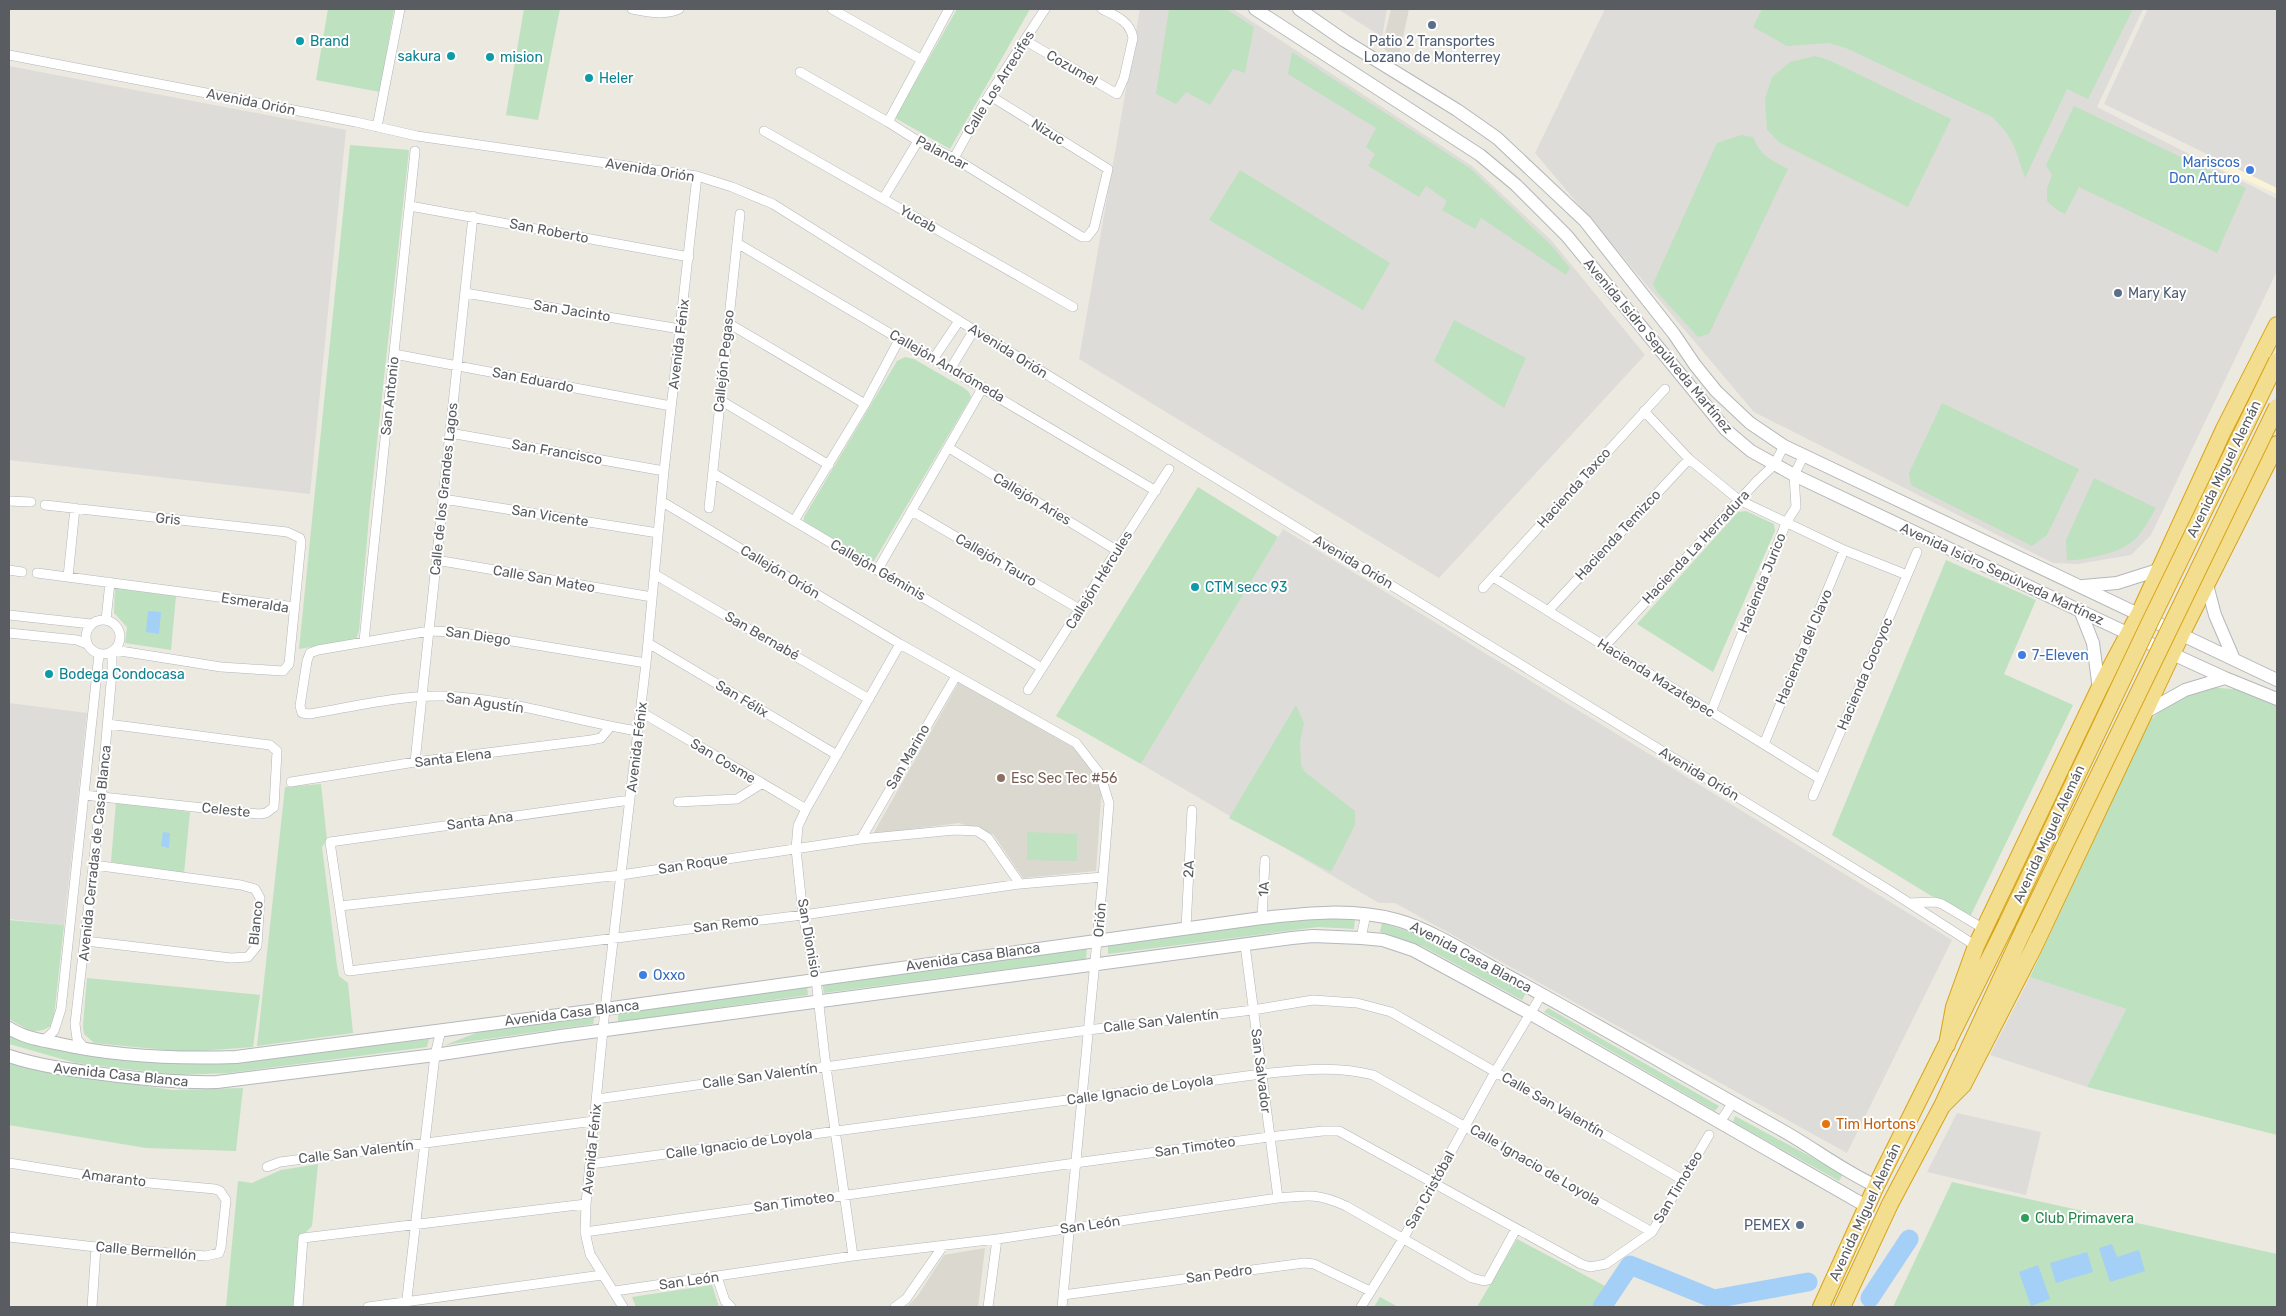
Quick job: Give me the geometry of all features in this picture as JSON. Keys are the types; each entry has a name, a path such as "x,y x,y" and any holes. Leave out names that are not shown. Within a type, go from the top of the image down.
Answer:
{"highway":[{"path":"1947,1045 1954,1007 1976,946 2099,689 2139,614 2224,429 2277,325"},
{"name":"Avenida Miguel Alemán","path":"1821,1307 1866,1206 2007,923 2277,361"},
{"name":"Avenida Miguel Alemán","path":"1842,1307 1890,1204 1942,1106 2024,929 2277,407"},
{"path":"1942,1106 1963,1085 2033,949 2151,697 2277,444"},
{"path":"2173,543 2176,554 2186,562 2198,566 2216,566"},
{"path":"2107,674 2129,673 2147,685 2151,697"}],"street":[{"path":"377,127 400,9"},
{"path":"632,9 651,13 678,10"},
{"path":"832,9 922,60"},
{"path":"888,122 949,9"},
{"name":"Calle Los Arrecifes","path":"954,158 989,95 1026,41 1045,9"},
{"name":"Cozumel","path":"1026,41 1117,94 1124,78 1133,38 1132,31 1125,21 1102,9"},
{"name":"Avenida Isidro Sepúlveda Martínez","path":"1255,9 1480,155 1516,185 1567,236 1726,430 1774,466 2129,634 2173,652 2224,678 2277,699"},
{"name":"Avenida Isidro Sepúlveda Martínez","path":"1299,9 1457,110 1497,138 1585,221 1674,334 1716,391 1750,423 1784,446 2083,586 2277,680"},
{"path":"1282,26 1320,40 1324,39 1330,30"},
{"name":"Avenida Orión","path":"9,55 417,136 697,176 732,187 773,204 959,321 1909,903 1976,946"},
{"name":"Palancar","path":"800,72 918,141 954,158 1082,237"},
{"name":"Nizuc","path":"989,95 1108,169 1094,228 1087,237 1082,237"},
{"name":"Yucab","path":"764,131 1073,307"},
{"path":"883,199 918,141"},
{"name":"San Antonio","path":"364,641 415,151"},
{"name":"Avenida Fénix","path":"623,1307 615,1291 602,1275 590,1254 586,1232 586,1204 606,1009 641,712 664,471 697,176"},
{"name":"San Roberto","path":"410,206 473,216 689,258"},
{"name":"Callejón Pegaso","path":"709,508 740,214"},
{"name":"Calle de los Grandes Lagos","path":"415,762 473,216"},
{"name":"Callejón Andrómeda","path":"737,243 983,386 1156,491"},
{"name":"San Jacinto","path":"465,293 680,329"},
{"path":"934,358 959,321"},
{"path":"728,323 865,404"},
{"path":"951,368 974,330"},
{"path":"794,522 865,404 900,338"},
{"name":"San Eduardo","path":"394,354 671,406"},
{"path":"878,569 983,386"},
{"name":"Hacienda Taxco","path":"1482,588 1665,388"},
{"path":"720,400 829,465"},
{"path":"1644,412 1689,459 1739,500 1844,550 1907,575"},
{"name":"San Francisco","path":"450,433 664,471"},
{"name":"Hacienda La Herradura","path":"1605,646 1739,500 1774,466 1784,446"},
{"name":"Callejón Aries","path":"949,448 1116,550"},
{"path":"1794,475 1804,455"},
{"name":"Hacienda Temizco","path":"1548,611 1689,459"},
{"name":"Callejón Hércules","path":"1028,690 1116,550 1170,469"},
{"name":"Callejón Géminis","path":"713,472 1042,668"},
{"name":"Hacienda Jurico","path":"1711,712 1786,523 1796,507 1794,475"},
{"name":"San Vicente","path":"443,498 658,533"},
{"path":"9,501 31,502"},
{"name":"Callejón Orión","path":"661,501 900,644"},
{"name":"Gris","path":"45,505 287,532 295,535 300,538 301,542 295,607"},
{"path":"68,577 75,508"},
{"name":"Callejón Tauro","path":"912,511 1080,610"},
{"name":"Hacienda del Clavo","path":"1764,744 1844,550"},
{"name":"Hacienda Cocoyoc","path":"1813,796 1917,552"},
{"name":"Calle San Mateo","path":"436,560 652,597"},
{"path":"9,570 22,572"},
{"path":"2083,586 2116,583 2158,570"},
{"path":"37,573 110,582 106,620"},
{"name":"San Bernabé","path":"654,574 869,699"},
{"name":"Hacienda Mazatepec","path":"1493,577 1820,779"},
{"name":"Esmeralda","path":"110,582 295,607 289,664 283,671 228,668 113,651"},
{"path":"2207,585 2215,615 2233,658"},
{"path":"2080,610 2093,643 2099,689"},
{"path":"9,615 91,624 101,620 112,622 120,633 118,645 113,651 99,654 90,648 85,635 91,624"},
{"name":"San Diego","path":"302,713 300,706 310,653 364,641 429,631 457,632 646,663"},
{"path":"9,633 76,640 87,644"},
{"name":"San Félix","path":"648,644 837,755"},
{"name":"Orión","path":"900,644 1076,743 1100,774 1108,803 1096,964 1081,1097 1062,1307"},
{"name":"San Dionisio","path":"853,1256 826,1066 816,979 803,915 796,849 798,826 806,809 900,644"},
{"name":"Avenida Cerradas de Casa Blanca","path":"86,1050 80,1044 76,1032 96,835 106,797 113,651"},
{"name":"Avenida Cerradas de Casa Blanca","path":"43,1041 54,1031 61,1009 99,654"},
{"name":"San Marino","path":"861,839 956,676"},
{"path":"2144,713 2185,690 2224,678"},
{"path":"96,685 111,686"},
{"name":"San Agustín","path":"302,713 310,714 422,697 456,697 493,702 610,727 638,731"},
{"name":"San Cosme","path":"641,712 806,809"},
{"name":"Celeste","path":"106,797 259,814 266,813 274,807 277,754 274,746 264,744 108,724"},
{"name":"Santa Elena","path":"291,782 415,762 591,740 601,738 610,727"},
{"path":"678,802 737,799 761,784"},
{"path":"84,795 106,797"},
{"name":"Santa Ana","path":"340,906 330,842 630,800"},
{"name":"2A","path":"1186,928 1192,810"},
{"name":"San Roque","path":"340,906 621,875 861,839 955,830 977,831 988,838 1020,884"},
{"path":"79,834 96,835"},
{"name":"1A","path":"1262,918 1265,860"},
{"name":"Blanco","path":"86,940 231,958 248,956 257,946 260,898 255,889 241,885 94,866"},
{"name":"San Remo","path":"340,906 349,971 803,915 1020,884 1103,877"},
{"path":"1909,903 1935,902 1942,904 1984,929"},
{"name":"Avenida Casa Blanca","path":"9,1028 30,1038 86,1050 116,1054 188,1059 236,1057 606,1009 1262,918 1330,912 1366,914 1397,920 1417,927 1542,994 1732,1104 1780,1129 1856,1176 1876,1186"},
{"path":"1361,938 1366,914"},
{"name":"Avenida Casa Blanca","path":"9,1056 63,1069 184,1083 246,1079 1313,936 1361,938 1383,940 1414,950 1531,1014 1866,1206"},
{"name":"San Salvador","path":"1244,945 1278,1198"},
{"path":"64,972 82,974"},
{"name":"San Cristóbal","path":"1361,1307 1403,1239 1495,1072 1542,994"},
{"name":"Calle San Valentín","path":"597,1099 1088,1030 1253,1010 1313,1000 1357,1004 1391,1012 1683,1180"},
{"path":"61,1009 78,1011"},
{"path":"407,1305 435,1055 441,1030"},
{"name":"Calle Ignacio de Loyola","path":"591,1164 1081,1097 1261,1074 1328,1068 1354,1070 1373,1075 1652,1232"},
{"path":"1720,1122 1732,1104"},
{"name":"Calle San Valentín","path":"267,1167 288,1161 594,1121"},
{"name":"San Timoteo","path":"586,1232 1075,1163 1269,1137 1339,1131 1516,1229 1590,1267 1606,1264 1652,1232 1709,1135"},
{"name":"Amaranto","path":"9,1163 116,1180 208,1188 220,1191"},
{"name":"Calle Bermellón","path":"9,1237 96,1247 206,1256 219,1253 226,1200 220,1191"},
{"name":"San León","path":"615,1291 853,1256 997,1239 1314,1194 1328,1198 1472,1278 1484,1281 1488,1280 1516,1229"},
{"path":"298,1307 303,1238 586,1204"},
{"path":"988,1307 997,1239"},
{"path":"895,1307 906,1298 943,1246"},
{"path":"92,1307 96,1247"},
{"name":"San Pedro","path":"1063,1295 1304,1263 1314,1264 1370,1291"},
{"path":"368,1307 407,1305 602,1275"},
{"path":"717,1277 726,1301 731,1307"}],"shaded area":[{"path":"1140,9 1233,9 1472,166 1552,241 1645,355 1439,578 1079,359"},
{"path":"1338,9 1387,9 1382,37"},
{"path":"1391,9 1409,9 1398,61 1382,47"},
{"path":"1605,9 2143,9 2097,107 2277,199 2277,271 2151,535 2131,555 2078,564 2053,563 1754,412 1535,153"},
{"path":"2148,9 2277,9 2277,188 2104,104"},
{"path":"9,66 346,130 310,494 9,460"},
{"path":"2249,74 2277,174 2277,194 2205,162"},
{"path":"1283,529 1952,940 1847,1153 1395,903 1379,903 1141,764"},
{"name":"Esc Sec Tec #56","path":"959,682 1074,743 1102,785 1096,871 1023,878 993,834 959,823 873,834"},
{"path":"9,703 87,713 64,925 9,919"},
{"path":"2030,977 2126,1009 2087,1087 1990,1055"},
{"path":"1957,1113 2041,1132 2026,1195 1927,1172"},
{"path":"985,1248 978,1307 907,1307 919,1294 944,1255"}],"green space":[{"path":"328,9 394,9 380,92 316,80"},
{"path":"524,9 560,9 538,120 506,115"},
{"path":"957,9 1030,9 950,149 895,118"},
{"path":"1169,9 1226,9 1254,27 1245,73 1233,69 1210,105 1186,92 1176,104 1156,94"},
{"path":"1762,9 2133,9 2088,99 2067,89 2025,178 2010,138 1992,117 1846,48 1829,43 1787,46 1753,27"},
{"path":"1292,52 1471,169 1552,246 1570,268 1566,275 1481,218 1475,229 1442,210 1447,201 1426,186 1419,197 1368,166 1375,154 1366,147 1376,128 1288,74"},
{"path":"1815,56 1829,60 1951,119 1908,207 1780,143 1767,130 1765,99 1772,77 1790,62"},
{"path":"2074,106 2246,188 2217,253 2079,187 2065,214 2047,201 2047,188 2052,175 2046,165"},
{"path":"1741,135 1753,137 1763,153 1788,169 1709,334 1698,337 1657,292 1653,284 1717,143"},
{"path":"350,145 409,150 370,506 359,631 356,639 299,649"},
{"path":"1240,170 1390,263 1363,310 1209,220"},
{"path":"1454,320 1526,358 1504,408 1434,361"},
{"path":"905,357 914,359 964,388 971,397 874,561 869,561 804,521 804,517 897,361"},
{"path":"1942,403 2079,469 2047,535 2032,546 1911,485 1909,473"},
{"path":"2094,478 2156,508 2145,527 2127,545 2098,556 2079,560 2067,560 2066,540"},
{"path":"1198,487 1278,537 1141,764 1056,716"},
{"path":"1746,511 1774,524 1775,531 1713,672 1637,624 1738,512"},
{"path":"1946,560 2036,600 2004,674 2073,705 1969,919 1832,835"},
{"path":"115,588 176,596 171,650 125,643 127,627 114,613"},
{"path":"2207,687 2244,690 2277,706 2277,1135 2087,1087 2126,1009 2030,977 2150,720 2175,698"},
{"path":"1296,705 1304,723 1300,742 1301,765 1305,772 1355,811 1355,825 1331,872 1229,818"},
{"path":"321,784 327,840 322,847 337,966 339,976 348,983 353,1033 257,1046 285,787"},
{"path":"116,802 190,812 184,873 111,862"},
{"path":"1027,832 1077,834 1077,861 1027,860"},
{"path":"1304,918 1355,919 1354,929 1318,927 1108,954 1108,944"},
{"path":"9,920 64,925 54,1016 51,1026 39,1031 25,1028 9,1019"},
{"path":"1382,923 1417,934 1526,993 1522,1000 1424,947 1380,932"},
{"path":"1087,947 1086,959 824,993 822,983"},
{"path":"87,978 260,995 253,1047 186,1052 94,1043 84,1034 83,1026"},
{"path":"807,986 808,995 618,1022 618,1011"},
{"path":"1548,1008 1719,1106 1715,1111 1544,1012"},
{"path":"595,1015 593,1024 445,1045 484,1030"},
{"path":"9,1034 30,1044 97,1057 252,1060 429,1039 427,1047 229,1073 177,1075 76,1063 9,1044"},
{"path":"9,1062 49,1071 172,1090 243,1088 236,1151 146,1148 9,1125"},
{"path":"1735,1116 1843,1174 1839,1181 1733,1122"},
{"path":"318,1164 312,1226 300,1238 293,1307 226,1307 238,1181 252,1183 281,1170"},
{"name":"Club Primavera","path":"1952,1182 2277,1254 2277,1307 1893,1307"},
{"path":"1517,1239 1607,1287 1595,1307 1477,1307"},
{"path":"712,1285 719,1307 636,1307 632,1297"},
{"path":"1380,1297 1398,1307 1374,1307"}],"water":[{"path":"148,611 161,612 159,634 146,632"},
{"path":"163,832 170,833 169,848 161,846"},
{"path":"2112,1244 2117,1257 2139,1250 2145,1271 2110,1282 2099,1248"},
{"path":"2087,1252 2093,1272 2056,1283 2050,1263"},
{"path":"2038,1265 2050,1299 2031,1306 2019,1272"}],"waterway":[{"path":"1870,1298 1909,1239"},
{"path":"1602,1307 1630,1265 1714,1299 1808,1282"}],"place":[{"name":"Patio 2 Transportes Lozano de Monterrey","path":"1432,25"},
{"name":"Brand","path":"300,41"},
{"name":"sakura","path":"451,56"},
{"name":"mision","path":"490,57"},
{"name":"Heler","path":"589,78"},
{"name":"Mariscos Don Arturo","path":"2250,170"},
{"name":"Mary Kay","path":"2118,293"},
{"name":"CTM secc 93","path":"1195,587"},
{"name":"7-Eleven","path":"2022,655"},
{"name":"Bodega Condocasa","path":"49,674"},
{"name":"Esc Sec Tec #56","path":"1001,778"},
{"name":"Oxxo","path":"643,975"},
{"name":"Tim Hortons","path":"1826,1124"},
{"name":"Club Primavera","path":"2025,1218"},
{"name":"PEMEX","path":"1800,1225"}]}
